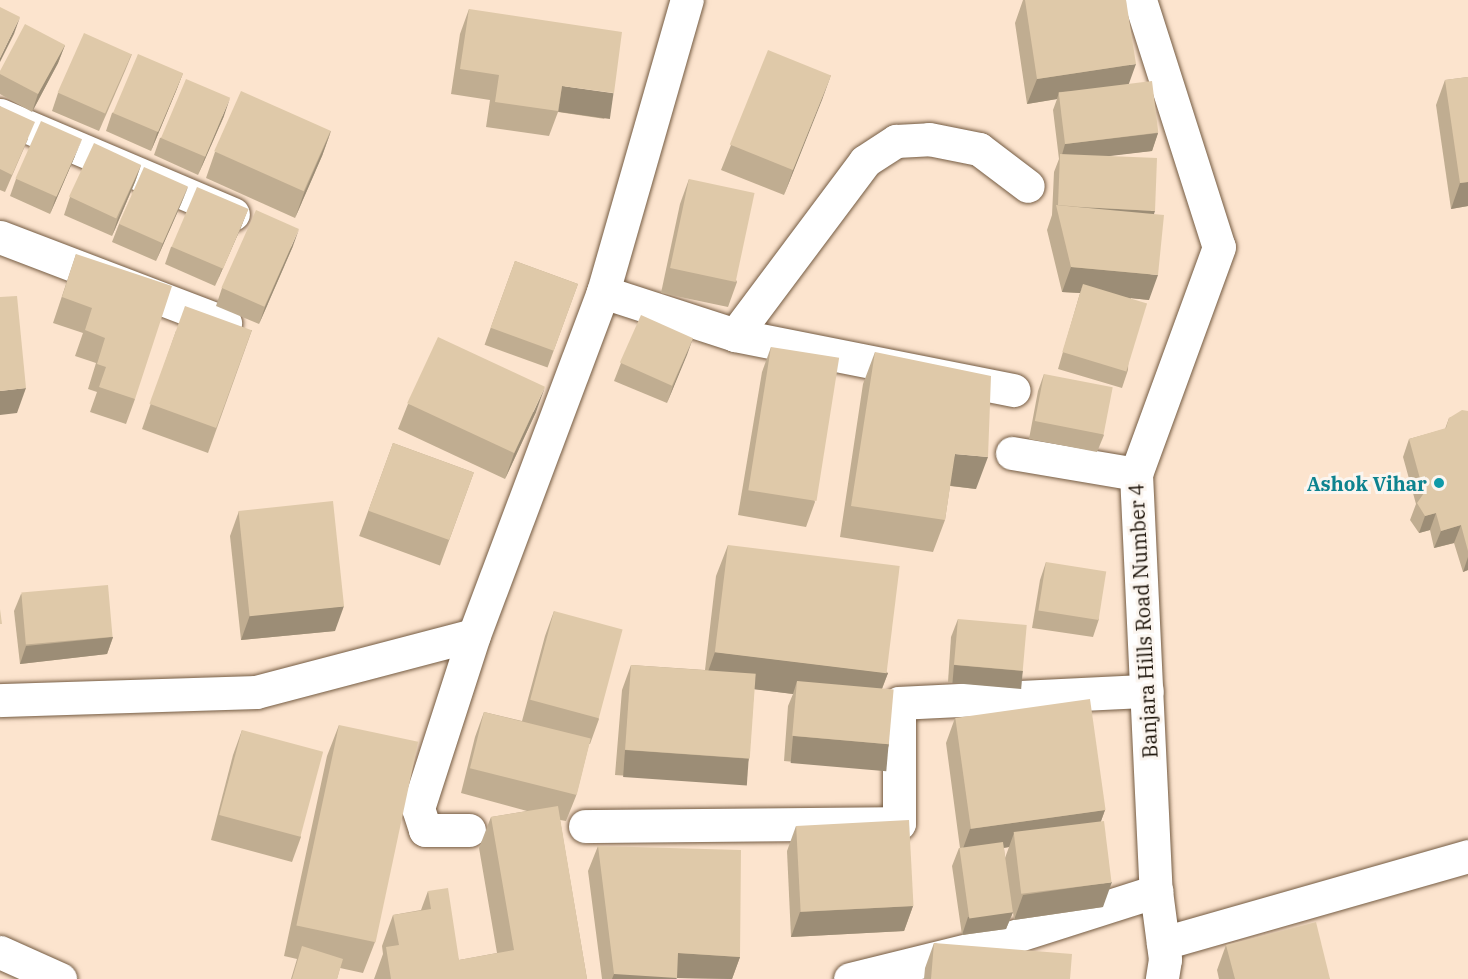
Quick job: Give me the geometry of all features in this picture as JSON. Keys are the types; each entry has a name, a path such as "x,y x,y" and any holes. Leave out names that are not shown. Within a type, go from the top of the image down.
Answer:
{"street":[{"path":"469,830 425,830 418,808 474,635 603,292 687,0"},
{"name":"Banjara Hills Road Number 4","path":"1140,0 1219,248 1136,474 1156,891 1165,959 1161,979"},
{"path":"0,115 240,217"},
{"path":"735,335 865,161 896,141 929,139 979,149 1028,186"},
{"path":"0,237 226,324"},
{"path":"603,292 735,335 1014,390"},
{"path":"1012,453 1136,474"},
{"path":"0,700 256,692 474,635"},
{"path":"585,826 899,823 899,704 1147,691"},
{"path":"1163,943 1468,856"},
{"path":"850,979 984,946 1156,891"},
{"path":"0,952 60,979"}],"building":[{"path":"1025,0 1126,0 1136,64 1037,79"},
{"path":"0,7 20,17 0,58"},
{"path":"469,9 622,32 614,93 562,86 558,111 495,102 499,75 460,69"},
{"path":"25,24 65,45 38,94 0,74"},
{"path":"84,33 132,54 105,114 58,92"},
{"path":"768,50 831,75 793,170 730,145"},
{"path":"138,54 183,73 158,132 113,113"},
{"path":"1468,77 1468,182 1460,183 1445,80"},
{"path":"186,79 230,98 205,157 161,138"},
{"path":"1152,81 1158,133 1065,144 1059,92"},
{"path":"241,91 331,131 304,191 214,151"},
{"path":"0,106 35,122 12,175 0,169"},
{"path":"41,121 82,139 56,197 15,179"},
{"path":"94,143 141,165 116,218 69,196"},
{"path":"1060,154 1157,158 1155,211 1058,205"},
{"path":"144,167 188,187 163,243 119,224"},
{"path":"689,179 755,193 736,282 670,268"},
{"path":"197,187 249,209 223,269 172,247"},
{"path":"1056,205 1164,215 1158,275 1071,267"},
{"path":"256,210 299,229 264,307 221,288"},
{"path":"76,254 172,286 135,399 99,387 106,367 97,364 105,338 85,330 92,308 62,297"},
{"path":"515,261 578,284 554,351 491,328"},
{"path":"1083,284 1147,304 1126,371 1062,352"},
{"path":"17,296 26,388 0,391 0,297"},
{"path":"185,306 252,330 216,428 149,404"},
{"path":"641,315 693,338 672,386 620,363"},
{"path":"438,337 545,387 514,453 407,403"},
{"path":"771,347 839,358 816,501 748,490"},
{"path":"875,352 991,376 988,457 955,454 945,520 851,506"},
{"path":"1044,374 1113,387 1104,434 1035,421"},
{"name":"Ashok Vihar","path":"1462,410 1468,411 1468,551 1461,525 1441,531 1436,513 1425,516 1417,503 1424,493 1409,439 1446,428 1449,418"},
{"path":"393,443 474,472 449,540 368,511"},
{"path":"333,501 344,606 250,616 239,511"},
{"path":"728,545 900,566 887,673 715,652"},
{"path":"1046,562 1106,572 1099,620 1038,610"},
{"path":"108,585 113,637 26,644 21,593"},
{"path":"554,611 623,629 599,718 530,700"},
{"path":"958,619 1027,625 1023,671 954,665"},
{"path":"631,665 756,674 750,759 625,750"},
{"path":"797,681 894,689 889,744 792,736"},
{"path":"1090,699 1106,810 971,829 955,718"},
{"path":"484,712 591,739 577,795 470,768"},
{"path":"339,725 418,742 376,942 296,926"},
{"path":"242,730 323,752 300,837 219,815"},
{"path":"558,806 587,979 391,979 386,947 399,945 393,915 431,909 428,891 448,888 459,960 514,950 491,817"},
{"path":"909,820 914,906 801,912 796,826"},
{"path":"1104,821 1112,883 1021,894 1014,832"},
{"path":"1003,842 1013,912 969,918 959,848"},
{"path":"598,846 741,850 740,957 678,953 677,978 614,974"},
{"path":"1316,922 1330,979 1235,979 1226,945"},
{"path":"934,943 1072,954 1070,979 931,979"},
{"path":"302,946 343,959 337,979 292,979"}],"place":[{"name":"Ashok Vihar","path":"1439,483"}]}
